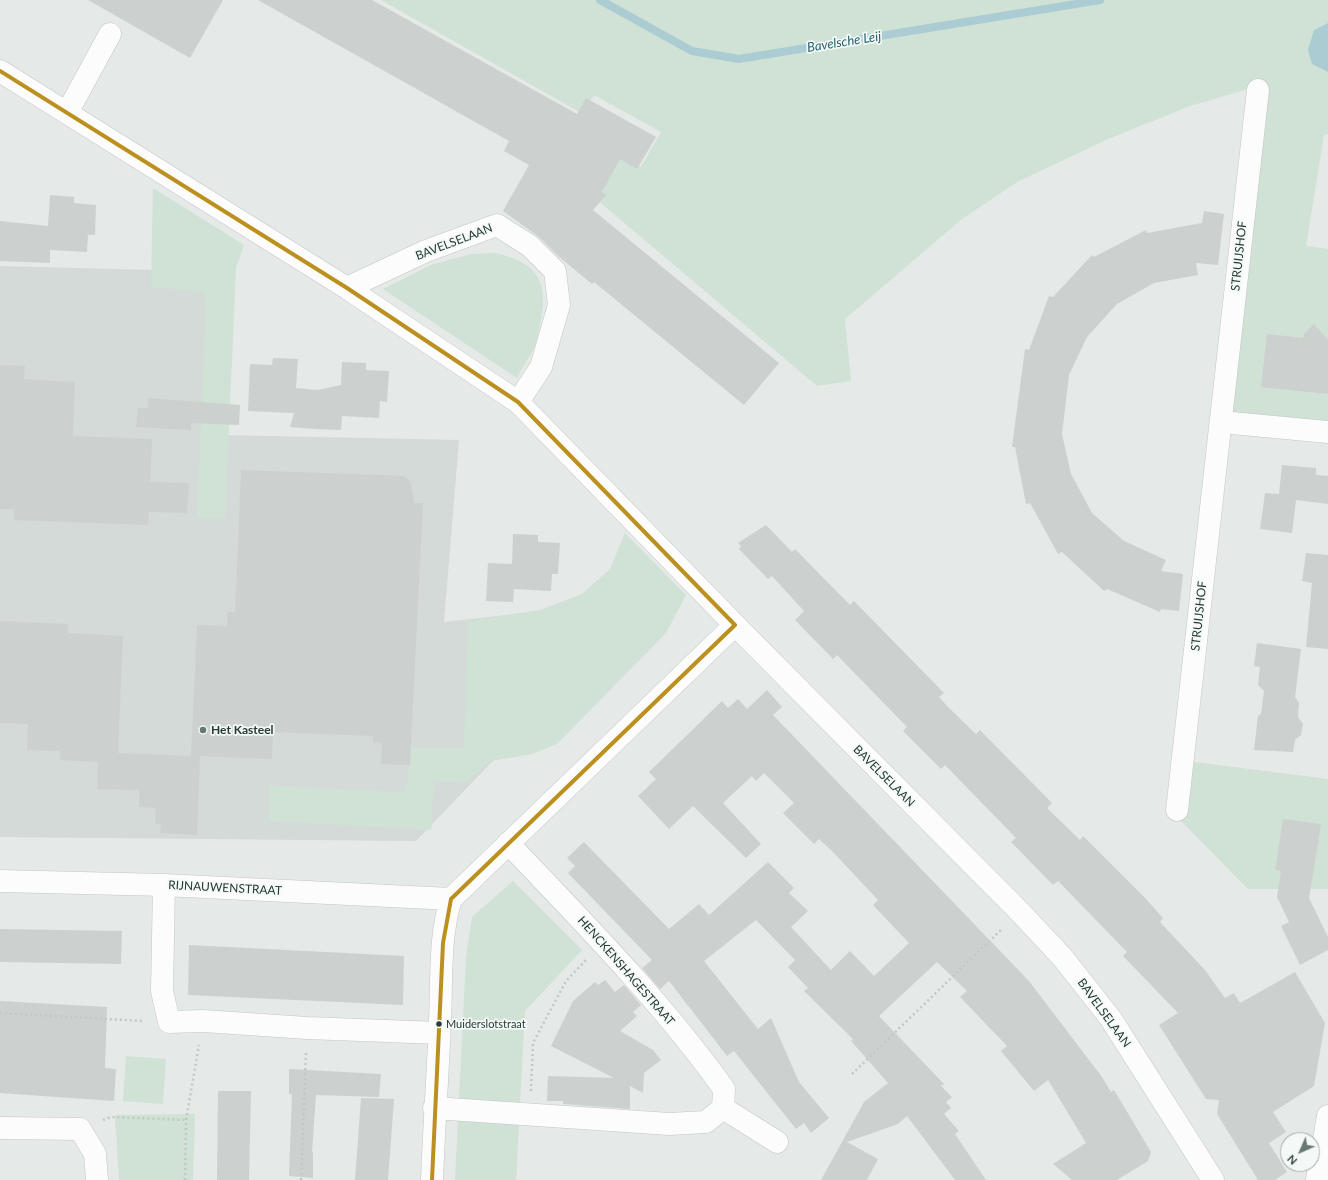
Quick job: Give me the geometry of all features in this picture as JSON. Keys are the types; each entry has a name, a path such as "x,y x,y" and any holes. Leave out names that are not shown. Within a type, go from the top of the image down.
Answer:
{"street":[{"path":"67,113 110,34"},
{"name":"BAVELSELAAN","path":"0,71 348,288 518,402 735,625 1020,912 1063,958 1111,1019 1213,1180"},
{"name":"STRUIJSHOF","path":"1177,810 1258,90"},
{"name":"BAVELSELAAN","path":"348,288 426,251 497,225 530,246 555,271 559,305 541,367 518,402"},
{"path":"1221,422 1328,432"},
{"path":"432,1180 434,1108 440,1033 444,921 451,899 735,625"},
{"name":"HENCKENSHAGESTRAAT","path":"508,843 603,943 704,1061 724,1089 723,1108"},
{"name":"RIJNAUWENSTRAAT","path":"0,881 164,885 451,899"},
{"path":"164,885 162,991 169,1022 203,1021 307,1028 440,1033"},
{"path":"434,1108 669,1124 706,1122 723,1108 777,1142"},
{"path":"1317,1180 1328,1116"},
{"path":"0,1128 80,1129 95,1154 97,1180"}],"path":[{"path":"852,1074 1020,912"},
{"path":"530,1115 533,1043 566,981 603,943"},
{"path":"0,1013 169,1022"},
{"path":"185,1180 186,1120 203,1021"},
{"path":"301,1180 307,1028"},
{"path":"80,1129 111,1117 186,1120"}],"shaded area":[{"path":"0,266 228,272 219,435 459,440 444,622 648,599 416,841 0,837"}],"green space":[{"path":"381,0 1328,0 1328,23 1314,30 1312,64 1328,72 1328,134 1324,135 1306,246 1328,249 1328,422 1226,412 1265,84 1190,106 1108,139 1017,182 962,219 845,319 851,381 817,386 595,198 620,154 641,167 661,132 594,95 583,114"},
{"path":"153,188 244,245 236,268 225,519 197,518 206,303 202,292 151,287"},
{"path":"496,253 511,257 531,269 538,277 543,297 536,342 517,378 383,289 431,265 471,254"},
{"path":"625,533 686,595 666,633 557,744 532,754 491,761 467,782 434,781 431,830 269,821 270,786 406,792 411,748 464,748 468,621 540,610 582,594 610,569"},
{"path":"1186,761 1328,779 1328,889 1248,889 1179,819"},
{"path":"513,881 582,950 525,1011 516,1180 455,1180 466,957 472,917"},
{"path":"126,1056 166,1059 163,1104 123,1101"},
{"path":"195,1114 193,1180 119,1180 115,1115"}],"water":[{"path":"1328,23 1328,72 1312,64 1308,50 1314,30"}],"building":[{"path":"88,0 223,0 190,58"},
{"path":"258,0 372,0 577,114 586,98 656,137 637,169 620,159 602,192 606,195 593,210 779,363 744,405 594,282 592,284 558,256 539,237 503,211 529,165 504,151 509,141"},
{"path":"50,195 74,197 74,203 96,205 95,235 88,235 87,252 50,250 50,263 0,261 0,221 48,226"},
{"path":"1204,211 1224,214 1218,265 1196,263 1198,275 1154,283 1117,304 1087,337 1069,375 1062,434 1071,474 1092,513 1124,541 1166,560 1161,571 1183,574 1179,611 1161,609 1160,612 1107,589 1104,591 1062,552 1058,554 1030,503 1026,504 1015,447 1012,447 1025,349 1029,350 1049,296 1053,297 1092,255 1094,257 1146,230 1147,233 1202,223"},
{"path":"1314,324 1328,340 1328,394 1261,387 1267,334 1303,338 1304,334"},
{"path":"273,358 298,359 296,388 318,390 341,385 342,362 366,363 366,370 389,371 387,402 380,401 379,418 342,416 341,430 290,427 294,413 248,411 250,364 272,365"},
{"path":"0,365 25,366 24,379 75,382 73,436 152,439 150,482 189,483 187,513 149,512 148,525 14,520 14,509 0,509"},
{"path":"148,398 240,405 239,425 191,423 191,430 136,427 138,408 148,408"},
{"path":"1282,465 1316,468 1316,475 1328,476 1328,504 1296,500 1292,533 1260,529 1265,493 1279,494"},
{"path":"241,470 405,476 411,483 414,503 423,503 410,765 381,764 382,743 373,742 373,736 273,732 272,759 200,756 197,835 160,833 161,824 155,824 156,808 139,807 139,790 97,789 98,762 60,760 60,751 27,750 28,724 0,723 0,621 68,624 68,633 123,636 118,753 191,756 197,625 227,626 227,612 235,612"},
{"path":"766,525 792,552 795,549 850,605 854,601 944,693 939,697 947,706 976,734 980,730 1052,803 1047,808 1080,840 1083,836 1146,899 1163,918 1160,922 1205,970 1225,998 1234,993 1240,1003 1295,972 1325,1023 1314,1086 1273,1112 1286,1132 1280,1132 1280,1136 1269,1143 1280,1161 1280,1172 1287,1172 1275,1180 1258,1180 1217,1114 1219,1100 1206,1099 1159,1025 1178,1013 1123,956 1127,952 1058,881 1053,885 1011,842 1016,838 945,765 941,769 903,731 907,727 837,655 833,659 795,620 804,611 772,576 768,579 739,549 741,546 738,543"},
{"path":"513,534 538,535 538,542 560,543 558,574 552,574 551,591 514,589 513,602 486,601 488,563 512,564"},
{"path":"1306,553 1328,555 1328,649 1306,647 1312,583 1302,581"},
{"path":"1257,643 1301,649 1295,697 1299,703 1298,717 1303,724 1301,735 1295,740 1293,752 1254,750 1258,716 1261,714 1264,691 1258,685 1260,667 1254,666"},
{"path":"767,690 782,707 773,715 1029,981 1102,1077 1111,1092 1114,1090 1151,1152 1148,1161 1117,1180 1072,1180 1053,1164 1086,1143 1048,1080 1034,1091 1001,1051 1007,1046 960,997 967,991 937,962 879,1016 944,1084 941,1086 952,1097 946,1102 951,1108 944,1114 959,1131 955,1134 986,1180 955,1180 907,1116 898,1124 847,1142 878,1159 867,1180 821,1180 864,1102 888,1083 851,1041 853,1039 804,991 808,988 788,967 795,960 756,920 704,961 758,1029 771,1018 799,1082 829,1118 811,1133 804,1123 796,1129 734,1051 727,1056 669,981 660,989 642,968 652,960 568,873 575,866 567,858 584,842 669,929 699,904 709,915 768,862 794,888 789,893 808,911 791,927 831,970 850,951 874,976 909,943 873,905 878,900 833,852 819,839 814,844 783,813 794,803 764,773 756,781 752,776 723,803 761,844 746,858 693,806 669,829 638,796 656,779 649,772 722,701 728,708 738,699 747,709"},
{"path":"1283,819 1321,824 1309,898 1328,937 1328,950 1300,965 1281,926 1289,922 1277,897 1281,871 1275,870"},
{"path":"0,929 122,931 121,964 0,962"},
{"path":"189,945 404,956 403,1005 188,995"},
{"path":"605,980 615,992 624,985 641,1005 633,1012 637,1016 620,1031 653,1050 661,1060 644,1073 643,1093 630,1086 630,1109 563,1104 563,1101 547,1101 548,1076 614,1078 551,1046 573,1001 595,982 598,985"},
{"path":"0,1001 107,1007 105,1068 116,1069 114,1101 0,1093"},
{"path":"289,1069 381,1074 379,1097 316,1095 312,1152 313,1178 289,1176 292,1094 289,1094"},
{"path":"218,1091 251,1091 249,1180 217,1180"},
{"path":"361,1098 394,1099 388,1180 355,1180"}],"waterway":[{"name":"Bavelsche Leij","path":"600,0 692,51 739,59 1100,0"}],"transit line":[{"path":"0,71 347,288 518,402 735,625"},
{"path":"432,1180 443,943 451,899 735,625"}],"place":[{"name":"Het Kasteel","path":"203,730"},
{"name":"Muiderslotstraat","path":"439,1024"}]}
